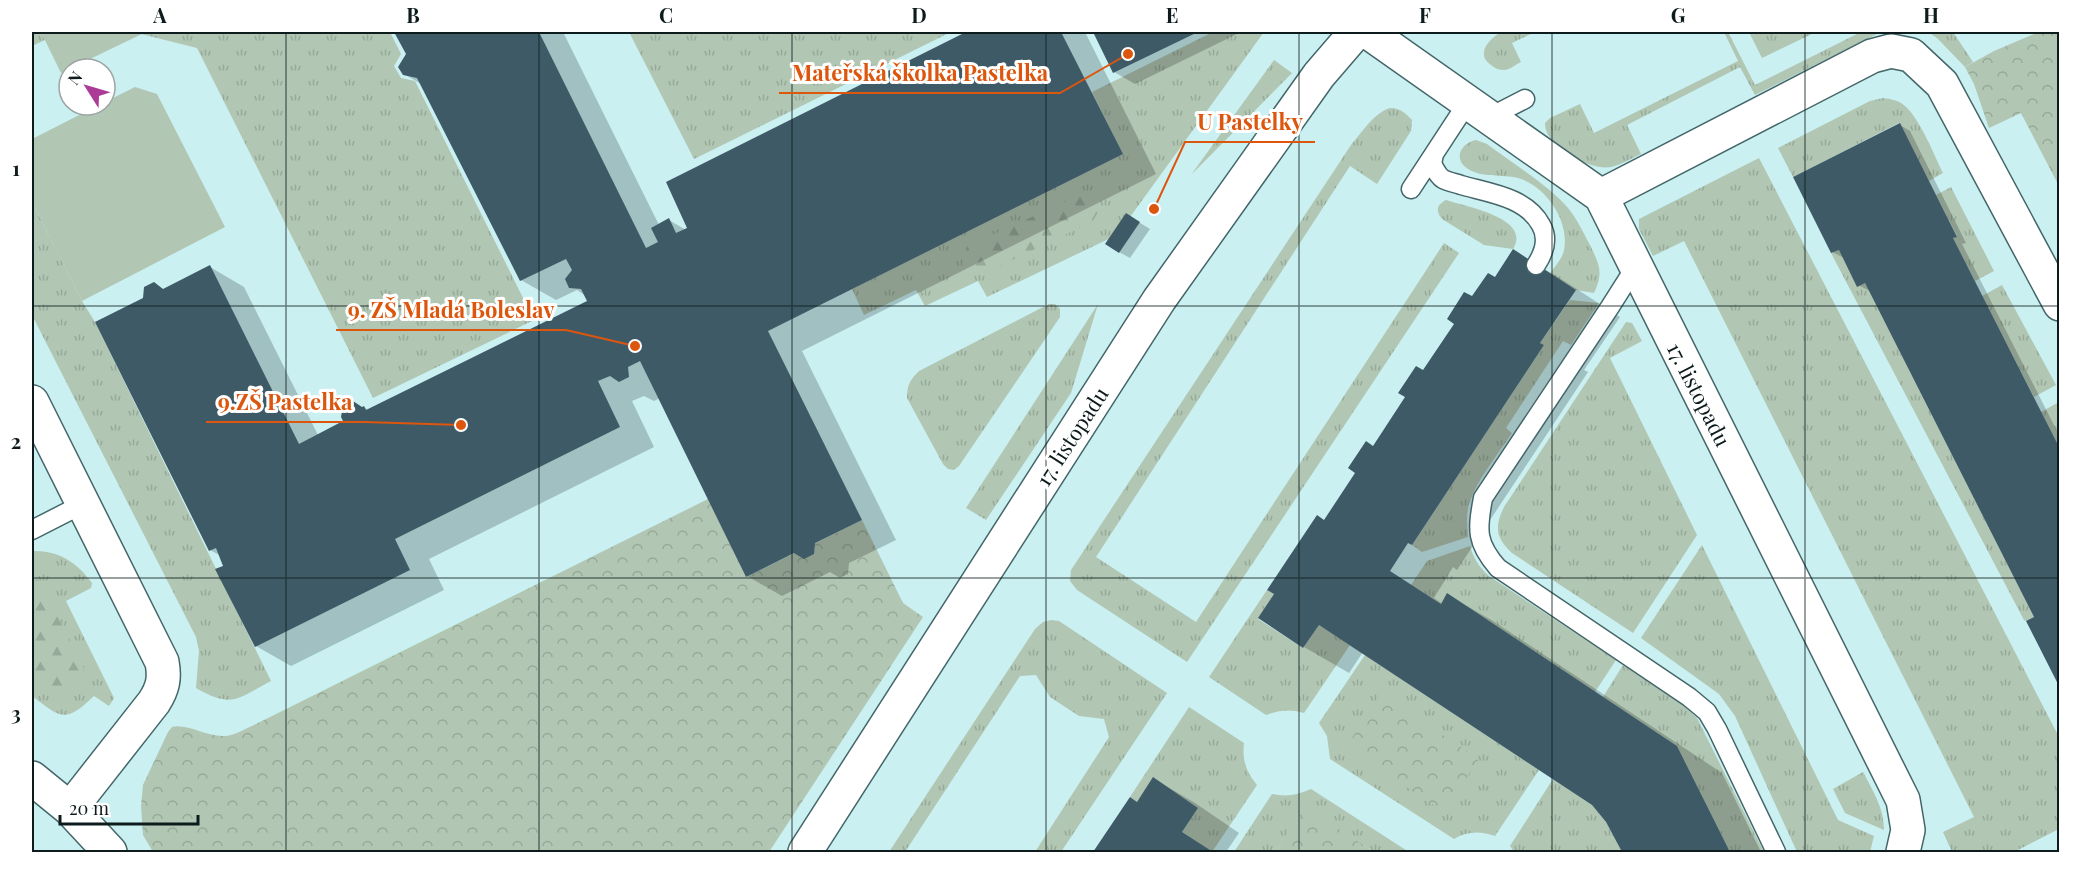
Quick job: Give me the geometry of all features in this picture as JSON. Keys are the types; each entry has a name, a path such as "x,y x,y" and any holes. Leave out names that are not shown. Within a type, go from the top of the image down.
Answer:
{"street":[{"name":"17. listopadu","path":"805,852 1159,300 1319,75 1356,32"},
{"name":"17. listopadu","path":"1368,32 1601,196 1903,800 1908,830 1903,852"},
{"path":"1601,196 1872,56 1891,51 1911,55 1942,84 2060,304"},
{"path":"32,402 162,662 165,674 162,689 154,702 70,809"},
{"path":"32,778 70,809 110,852"}],"lane":[{"path":"1411,189 1434,154 1479,110 1525,99"},
{"path":"1434,154 1432,164 1443,179 1511,199 1526,207 1537,217 1544,229 1545,242 1543,254 1536,264"},
{"path":"1636,266 1483,498 1479,519 1479,538 1486,554 1498,568 1653,672 1707,712 1718,729 1776,852"},
{"path":"32,530 83,504"}],"green space":[{"path":"32,32 41,32 45,40 32,46"},
{"path":"41,32 146,32 94,57 57,57 57,65"},
{"path":"146,32 390,32 401,54 394,66 401,78 415,81 534,320 373,398 197,48 141,34"},
{"path":"629,32 951,32 694,159"},
{"path":"1213,32 1264,32 1117,235 987,297 978,281 925,306 916,290 864,315 852,289 1122,153 1092,92"},
{"path":"1501,32 1535,32 1512,43 1521,62 1504,70 1494,67 1486,61 1484,56 1488,43"},
{"path":"1724,32 1728,32 1755,85 1861,32 1881,32 1755,95 1740,67 1627,125 1641,154 1615,166 1602,167 1581,161 1560,148 1547,132 1545,123 1550,118 1580,104 1594,133 1738,61"},
{"path":"1749,32 1816,32 1762,58"},
{"path":"1928,32 1953,32 1973,62 1965,67 1937,38"},
{"path":"2039,32 2059,32 2059,186 2021,113 1989,128 1974,84 1965,67 1994,51"},
{"path":"1274,60 1292,73 1191,175"},
{"path":"135,87 157,94 225,227 82,301 32,202 32,139 75,117 117,117 117,96"},
{"path":"1883,98 1900,102 1911,112 1943,173 1929,181 1899,123 1793,177 1778,148 1870,101"},
{"path":"1390,108 1400,110 1412,120 1411,131 1377,184 1350,166 1096,557 1196,622 1444,243 1459,253 1187,662 1077,590 1070,581 1071,570 1351,145 1374,118"},
{"path":"1476,140 1487,144 1529,174 1568,208 1598,263 1600,274 1594,293 1576,290 1550,274 1563,253 1565,239 1554,206 1538,189 1518,178 1479,174 1463,165 1460,156 1462,148"},
{"path":"1759,158 2059,737 2059,829 2014,852 1952,852 1943,832 1974,817 1684,241 1653,256 1639,229 1639,219"},
{"path":"1951,187 1994,271 1975,281 1953,238 1957,236 1936,195"},
{"path":"1083,194 1094,197 1100,209 1092,222 980,275 968,273 963,262 967,246"},
{"path":"1446,200 1481,210 1506,222 1514,229 1516,238 1513,249 1484,245 1442,219 1438,208"},
{"path":"32,202 95,322 271,681 242,697 227,700 196,688 199,651 196,637 32,315"},
{"path":"1839,250 1857,286 1865,283 2034,617 2024,620 1831,253"},
{"path":"2002,285 2056,385 2034,397 1982,296"},
{"path":"1570,300 1599,303 1571,345 1563,341 1506,428 1512,433 1482,476 1469,504 1468,537 1422,552 1412,545 1544,345 1540,343"},
{"path":"1049,304 1055,304 1060,309 1060,317 959,466 954,470 948,469 943,464 907,398 911,380 919,371"},
{"path":"1098,304 1071,393 986,520 966,508"},
{"path":"1626,322 1632,323 1642,341 1610,358 1697,535 1633,633 1512,553 1498,532 1504,507"},
{"path":"2059,402 2059,449 2041,412"},
{"path":"708,499 746,577 862,520 903,603 923,617 769,852 153,852 143,835 141,806 143,785 172,727 184,727 218,736 240,732"},
{"path":"1702,545 1838,820 1874,836 1870,852 1797,852 1735,716 1719,694 1641,638"},
{"path":"1470,546 1477,562 1489,576 1616,660 1595,692 1447,594 1441,604 1411,585 1427,561"},
{"path":"32,551 50,553 66,559 80,569 92,583 91,588 66,601 114,698 109,706 94,696 76,711 63,715 32,696"},
{"path":"32,576 41,582 84,668 77,685 62,694 41,691 32,684"},
{"path":"1267,590 1274,594 1258,619 1303,648 1319,625 1350,645 1304,713 1285,711 1266,715 1209,677"},
{"path":"1059,621 1167,693 1061,852 1035,852 1109,737 1104,719 1079,716 1050,697 1036,675 1020,676 905,852 889,852 1035,629 1043,622"},
{"path":"1365,655 1539,770 1495,836 1474,833 1464,834 1454,839 1330,759 1327,736 1319,723"},
{"path":"1623,665 1684,706 1697,718 1764,852 1730,852 1677,746 1603,697"},
{"path":"1381,694 1479,759 1444,812 1346,747"},
{"path":"1189,707 1244,743 1246,766 1257,785 1212,852 1182,832 1198,808 1154,778 1137,802 1130,797"},
{"path":"1863,772 1880,807 1884,830 1845,813 1833,789"},
{"path":"1553,779 1592,805 1606,822 1622,852 1514,852 1510,846"},
{"path":"1311,789 1409,852 1374,852 1305,808 1275,852 1234,852 1272,794 1292,795"},
{"path":"1305,807 1374,852 1275,852"}],"building":[{"path":"394,32 539,32 646,248 658,242 651,228 669,218 676,233 687,228 666,182 966,32 1061,32 1123,154 768,331 862,520 815,543 814,554 804,559 794,553 746,577 640,361 628,367 629,377 619,382 610,376 598,381 620,427 395,539 410,570 255,647 215,569 223,566 216,548 209,551 95,322 143,298 144,287 154,282 163,289 210,265 299,444 343,421 341,417 343,405 353,401 364,406 366,410 587,301 581,289 569,288 565,279 572,270 566,259 520,281 417,78 403,75 398,67 406,54"},
{"path":"1099,32 1198,32 1113,73 1094,34"},
{"path":"1900,123 1957,237 1953,238 2060,449 2060,688 2026,621 2034,617 1865,283 1857,287 1839,250 1831,253 1793,177"},
{"path":"1126,213 1140,222 1119,253 1105,244"},
{"path":"1513,249 1576,290 1540,343 1544,345 1412,545 1408,543 1390,571 1441,604 1447,593 1677,746 1730,852 1622,852 1606,822 1592,805 1319,625 1303,648 1258,618 1274,594 1267,590 1317,515 1324,520 1355,473 1348,468 1366,441 1373,446 1405,397 1398,393 1416,366 1423,370 1454,324 1447,319 1464,292 1472,296 1488,273 1495,277"},
{"path":"1153,777 1198,808 1182,832 1213,852 1093,852 1130,797 1137,802"}],"place":[{"name":"Mateřská školka Pastelka","path":"1128,54"},
{"name":"U Pastelky","path":"1154,209"},
{"name":"9. ZŠ Mladá Boleslav","path":"635,346"},
{"name":"9.ZŠ Pastelka","path":"461,425"}]}
